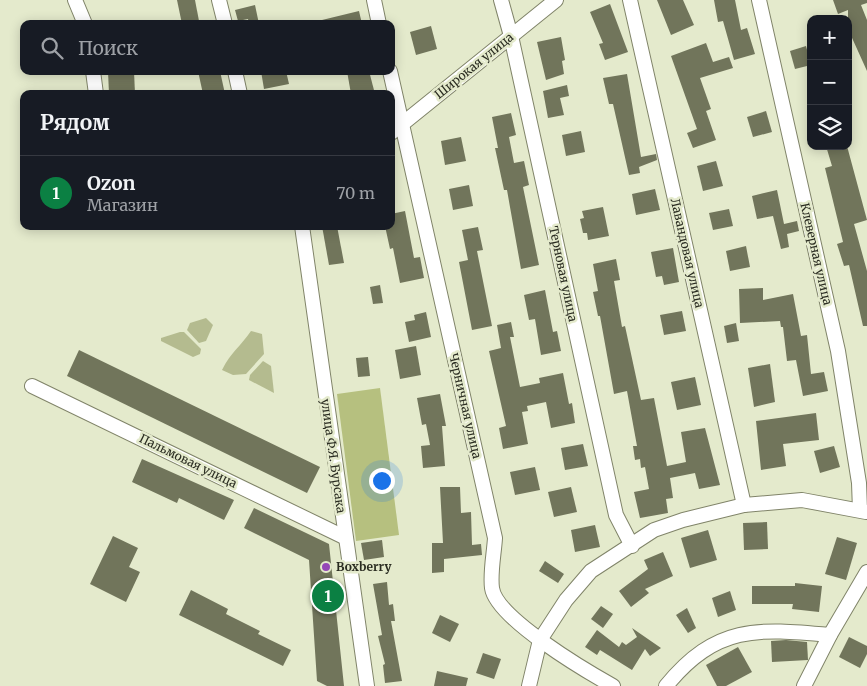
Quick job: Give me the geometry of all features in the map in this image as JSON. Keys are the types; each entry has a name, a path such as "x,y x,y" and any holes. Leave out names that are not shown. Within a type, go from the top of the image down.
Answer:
{"street":[{"path":"75,0 83,20"},
{"path":"219,0 223,20"},
{"path":"374,0 378,20"},
{"name":"Терновая улица","path":"500,0 511,36 616,515 632,546"},
{"name":"Широкая улица","path":"396,129 556,0"},
{"name":"Лавандовая улица","path":"630,0 744,505"},
{"name":"Клеверная улица","path":"759,0 838,351 863,511"},
{"path":"94,75 95,90"},
{"path":"236,75 239,90"},
{"name":"Черничная улица","path":"390,75 392,90"},
{"name":"Черничная улица","path":"396,129 495,538 492,589 503,609 540,640 613,686"},
{"name":"улица Ф.Я. Бурсака","path":"303,230 344,537 359,616 367,686"},
{"name":"Пальмовая улица","path":"32,386 344,537"},
{"path":"529,686 540,640 566,600 591,571 654,530 683,520 744,505 802,500 863,511"},
{"path":"804,686 830,635 867,572"},
{"path":"666,686 676,674 704,649 732,635 774,630 830,635"}],"green space":[{"path":"206,318 213,325 206,341 199,343 187,330 190,323"},
{"path":"251,331 262,334 264,354 246,374 233,375 222,370 229,359"},
{"path":"184,332 201,349 200,354 193,357 161,341 161,338"},
{"path":"263,361 271,366 274,393 249,380 250,375"},
{"path":"380,388 399,535 356,541 337,394"}],"building":[{"path":"177,0 195,0 199,20 181,20"},
{"path":"657,0 683,0 694,25 671,35"},
{"path":"714,0 735,0 741,30 747,28 755,54 734,60 723,21 718,22"},
{"path":"833,0 867,0 867,3 861,5 867,20 867,71 852,38 852,15 848,15 848,10 838,14"},
{"path":"610,4 628,52 605,60 599,44 603,43 590,12"},
{"path":"255,5 258,20 238,20 235,10"},
{"path":"359,11 361,20 322,20"},
{"path":"431,26 437,49 416,55 410,32"},
{"path":"561,37 565,60 562,61 564,74 546,80 537,42"},
{"path":"706,43 713,62 729,57 733,68 700,78 711,109 706,111 716,140 693,148 687,133 697,129 671,56"},
{"path":"806,46 807,66 795,69 790,51"},
{"path":"627,74 641,157 656,154 657,160 639,167 640,173 629,175 613,104 609,104 603,78"},
{"path":"108,75 134,75 135,90 109,90"},
{"path":"199,75 221,75 224,90 202,90"},
{"path":"262,75 287,75 289,84 264,89"},
{"path":"348,75 370,75 374,90 350,90"},
{"path":"567,85 569,96 560,98 564,115 548,118 543,91"},
{"path":"766,111 772,132 753,137 747,117"},
{"path":"511,113 516,135 509,137 514,163 524,161 529,185 523,187 539,265 521,269 507,190 504,190 495,148 498,148 492,117"},
{"path":"581,131 585,152 566,156 562,135"},
{"path":"461,137 466,161 445,165 441,141"},
{"path":"827,150 848,150 867,220 854,224 867,271 867,326 863,326 849,265 844,266 837,244 843,242 825,168 832,166"},
{"path":"716,161 723,186 703,191 697,166"},
{"path":"469,185 473,206 453,210 449,189"},
{"path":"655,189 660,210 636,215 632,194"},
{"path":"777,190 784,224 797,221 799,231 787,234 789,247 781,249 773,216 757,219 752,196"},
{"path":"603,207 609,236 588,240 587,233 583,233 580,219 584,218 582,211"},
{"path":"729,209 733,226 713,230 709,213"},
{"path":"405,211 414,258 420,257 424,278 400,283 393,248 390,249 386,230 395,230 395,213"},
{"path":"478,227 483,250 477,251 492,326 472,330 459,262 468,260 462,230"},
{"path":"323,230 338,230 344,263 329,265"},
{"path":"746,246 750,267 730,271 726,251"},
{"path":"673,248 679,282 664,285 662,276 656,277 651,252"},
{"path":"616,259 620,280 614,281 622,327 625,326 641,400 654,398 667,466 686,462 681,432 705,428 720,485 699,489 695,473 670,478 673,498 666,499 668,513 640,518 634,492 649,489 645,467 641,468 640,459 635,460 633,446 637,446 627,391 614,394 600,316 598,316 593,292 598,291 593,264"},
{"path":"380,285 383,303 373,304 370,287"},
{"path":"763,288 763,300 793,294 801,336 807,335 811,374 824,372 828,391 803,396 796,360 787,361 783,327 781,327 780,321 740,323 739,289"},
{"path":"545,290 553,332 557,331 561,351 541,355 535,319 529,320 524,295"},
{"path":"682,311 686,331 664,335 660,315"},
{"path":"426,312 431,337 409,342 405,322 415,320 414,315"},
{"path":"511,322 514,337 510,337 520,387 540,383 539,378 563,373 569,404 572,403 575,423 551,428 546,402 527,406 528,411 522,412 528,444 503,449 499,428 506,426 489,351 501,348 497,325"},
{"path":"736,323 739,341 727,343 724,326"},
{"path":"416,346 421,375 400,379 395,350"},
{"path":"79,350 320,467 307,493 67,376"},
{"path":"368,357 370,376 358,377 356,358"},
{"path":"770,364 775,402 754,407 748,368"},
{"path":"695,377 701,405 677,410 671,382"},
{"path":"440,394 446,426 442,426 445,466 423,468 421,446 430,445 426,424 422,425 417,398"},
{"path":"816,413 819,440 783,444 786,466 761,470 756,421"},
{"path":"583,444 588,466 565,470 561,448"},
{"path":"834,446 840,467 820,473 814,451"},
{"path":"142,459 234,500 224,520 179,498 177,503 132,482"},
{"path":"535,467 540,490 515,495 510,472"},
{"path":"440,487 460,487 461,513 471,512 472,545 481,544 482,555 444,559 444,572 432,573 432,543 443,543"},
{"path":"571,487 577,512 554,517 548,492"},
{"path":"254,508 329,544 344,686 327,686 317,681 309,560 244,528"},
{"path":"767,522 768,549 744,550 743,523"},
{"path":"595,525 600,547 575,552 571,530"},
{"path":"708,530 717,560 690,568 681,538"},
{"path":"113,536 138,548 129,567 140,572 126,602 90,584"},
{"path":"837,537 857,543 846,580 825,574"},
{"path":"382,540 384,557 364,560 361,543"},
{"path":"663,552 673,576 645,589 649,593 631,607 619,591 648,569 644,560"},
{"path":"545,561 564,574 558,583 539,571"},
{"path":"387,582 389,605 393,604 395,621 391,621 402,681 385,683 383,665 385,664 378,636 382,635 373,584"},
{"path":"795,583 822,586 819,612 792,609 793,604 752,604 752,586 795,586"},
{"path":"191,590 228,609 226,614 260,631 258,634 291,650 283,666 179,615"},
{"path":"730,591 736,610 718,617 712,598"},
{"path":"601,606 613,614 603,628 591,619"},
{"path":"687,608 696,628 688,633 676,615"},
{"path":"440,615 459,624 450,642 432,633"},
{"path":"632,628 661,648 650,656 645,649 632,670 600,650 597,655 585,647 597,630 619,647 622,642 626,645 637,637"},
{"path":"849,637 867,646 867,654 860,668 839,657"},
{"path":"771,641 807,642 808,660 772,662"},
{"path":"738,647 752,672 726,686 717,686 706,665"},
{"path":"483,653 501,659 494,679 476,673"},
{"path":"437,671 468,678 466,686 434,686"}],"place":[{"name":"Boxberry","path":"326,567"},
{"name":"Ozon","path":"328,596"}]}
